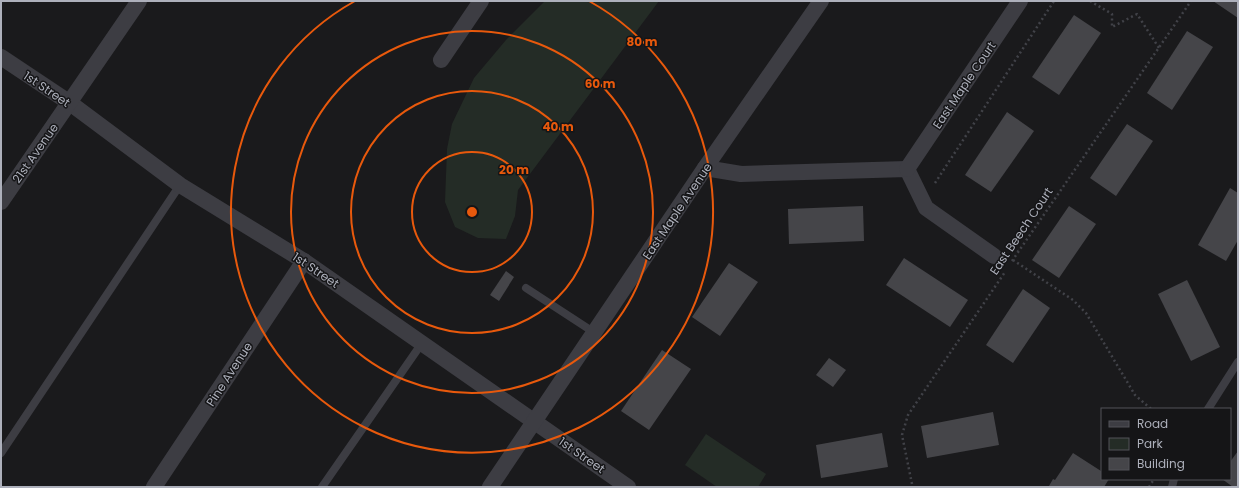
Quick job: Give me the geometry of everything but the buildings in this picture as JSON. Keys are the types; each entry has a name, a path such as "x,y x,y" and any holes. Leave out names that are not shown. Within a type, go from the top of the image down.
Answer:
{"street":[{"name":"21st Avenue","path":"1,202 139,1"},
{"path":"440,60 481,1"},
{"name":"East Maple Avenue","path":"490,487 705,168 822,1"},
{"name":"East Maple Court","path":"907,169 1020,1"},
{"name":"1st Street","path":"1,57 70,103 180,185 304,261 628,487"},
{"path":"705,168 740,174 907,169 926,208 994,256"},
{"name":"Pine Avenue","path":"154,487 304,261"}],"lane":[{"path":"1,453 180,185"},
{"path":"526,288 595,333"},
{"path":"322,487 422,343"},
{"path":"1209,408 1238,362"}],"path":[{"path":"932,186 1054,1"},
{"path":"1090,1 1112,14 1112,28 1137,14 1159,48"},
{"name":"East Beech Court","path":"912,484 902,435 908,415 1018,251 1191,1"},
{"path":"1005,242 1018,251"},
{"path":"1013,260 1074,300 1086,313 1135,395 1150,408"}],"green space":[{"path":"545,1 659,1 518,190 515,216 506,239 478,238 455,227 445,202 447,149 452,124 474,78 506,40"},
{"path":"706,434 766,474 758,487 717,487 685,465"}]}
